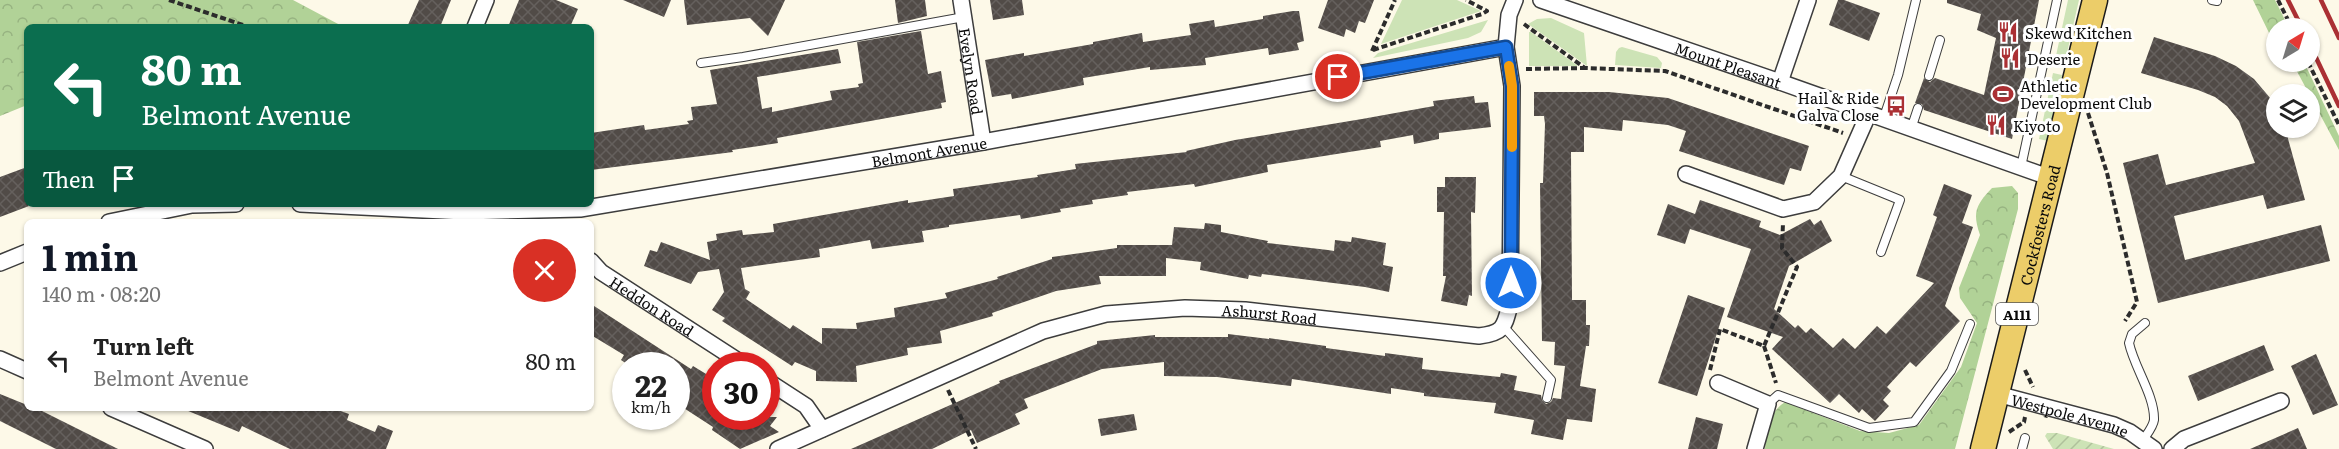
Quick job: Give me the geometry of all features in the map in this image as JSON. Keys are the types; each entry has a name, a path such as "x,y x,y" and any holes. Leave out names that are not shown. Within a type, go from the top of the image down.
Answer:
{"main road":[{"name":"Cockfosters Road","path":"1983,449 2095,0"}],"street":[{"path":"476,24 486,0"},
{"name":"Evelyn Road","path":"961,0 983,142"},
{"path":"1504,327 1510,305 1512,86 1506,47 1509,15 1515,0"},
{"name":"Mount Pleasant","path":"1541,0 2051,178"},
{"path":"1780,82 1808,0"},
{"name":"Belmont Avenue","path":"409,207 464,212 581,215 1506,47"},
{"path":"1686,174 1783,209 1814,202 1841,176 1868,114"},
{"path":"124,219 182,207"},
{"path":"0,263 24,253"},
{"name":"Heddon Road","path":"594,264 601,272 724,352"},
{"name":"Ashurst Road","path":"778,449 1043,331 1106,314 1185,308 1245,310 1479,336 1494,334 1504,327"},
{"path":"0,359 24,370"},
{"path":"1718,383 1773,400 1755,449"},
{"path":"780,389 806,406 822,429"},
{"name":"Westpole Avenue","path":"1997,394 2114,425 2149,445"},
{"path":"2172,449 2184,439 2281,400"},
{"path":"118,411 205,449"}],"lane":[{"path":"1883,120 1898,75 1916,0"},
{"path":"2020,167 2057,0"},
{"path":"701,63 964,17"},
{"path":"1929,76 1940,40"},
{"path":"1911,130 1918,108"},
{"path":"1841,176 1900,200 1881,252"},
{"name":"Westpole Avenue","path":"2145,323 2132,334 2129,343 2151,403 2154,420 2149,445"},
{"path":"1773,400 1869,428 1914,422 1951,371 1970,324"},
{"path":"1504,327 1551,380 1547,398"},
{"path":"2022,449 2025,438"}],"path":[{"path":"169,0 240,24"},
{"path":"1362,73 1395,0"},
{"path":"1466,0 1487,11 1509,15 1586,68"},
{"path":"2278,0 2287,18"},
{"path":"1373,50 1487,11"},
{"path":"1510,69 1586,68 1665,71 1857,138"},
{"path":"2313,72 2339,125"},
{"path":"2087,110 2107,173 2137,302 2123,324"},
{"path":"1773,400 1775,375 1764,345 1797,267 1782,248 1783,209"},
{"path":"1718,383 1708,378 1720,330 1764,345"},
{"path":"2025,365 2025,372 2033,386"},
{"path":"942,376 976,449"}],"green space":[{"path":"0,0 293,0 338,24 24,24 24,106 0,116"},
{"path":"1402,0 1457,0 1481,11 1381,44"},
{"path":"2068,0 2079,0 2064,66 2054,65"},
{"path":"2253,0 2275,0 2284,18 2266,18 2266,27"},
{"path":"1551,18 1584,33 1587,66 1528,24 1537,19"},
{"path":"1488,20 1481,32 1468,38 1373,58 1378,53"},
{"path":"1529,32 1531,32 1578,66 1529,66"},
{"path":"1622,47 1657,57 1662,63 1661,68 1615,65 1616,52"},
{"path":"2297,72 2309,72 2314,84 2304,84"},
{"path":"2053,73 2062,75 2048,141 2039,139"},
{"path":"2320,96 2339,136 2339,150 2320,114"},
{"path":"2012,186 2018,193 2018,209 1955,449 1765,449 1772,417 1785,402 1860,431 1889,433 1919,425 1961,367 1977,323 1960,298 1959,288 1980,235 1976,220 1977,209 1992,188"},
{"path":"2047,433 2057,433 2114,449 2053,449 2045,436"}],"building":[{"path":"419,0 451,0 441,24 408,24"},
{"path":"519,0 556,0 578,9 571,24 509,24"},
{"path":"623,0 671,0 664,17"},
{"path":"684,0 785,0 768,36 750,18 687,25"},
{"path":"895,0 925,0 927,16 898,23"},
{"path":"990,0 1022,0 1024,15 993,20"},
{"path":"1328,0 1374,0 1365,23 1359,21 1355,33 1346,29 1344,37 1318,28"},
{"path":"1838,0 1880,13 1869,41 1829,25"},
{"path":"1947,0 2039,0 2012,139 1924,110 1922,104 1915,103 1924,78 1930,82 1935,78 1984,95 1996,38 1977,30 1981,14 1947,3"},
{"path":"1299,11 1304,41 1297,43 1299,50 1269,55 1268,48 1205,58 1206,65 1150,70 1150,67 1083,78 1084,85 1012,99 1011,94 992,97 985,60 1024,53 1024,56 1142,33 1143,42 1191,35 1189,24 1214,20 1215,27 1263,19 1263,16"},
{"path":"921,31 928,74 941,71 946,102 941,103 942,108 777,138 778,143 732,150 733,152 594,170 594,133 644,125 645,130 689,124 687,121 693,120 691,107 717,104 710,70 838,49 841,63 757,77 762,109 772,107 772,112 832,100 830,91 859,87 858,84 863,83 857,42"},
{"path":"2154,37 2215,56 2236,66 2254,79 2266,93 2266,138 2288,138 2305,200 2267,209 2263,195 2174,216 2185,260 2321,225 2330,261 2158,303 2123,163 2158,154 2166,185 2255,163 2239,121 2227,106 2215,97 2198,90 2141,73"},
{"path":"1534,92 1609,92 1668,98 1809,146 1801,171 1790,168 1784,185 1679,151 1686,131 1668,125 1623,120 1622,131 1584,127 1584,152 1571,152 1572,300 1586,300 1586,325 1590,325 1589,346 1586,346 1580,386 1596,389 1592,422 1567,419 1563,440 1531,434 1534,420 1494,413 1496,403 1424,396 1424,393 1391,388 1391,394 1292,379 1291,386 1217,377 1164,376 1164,362 1102,369 1024,399 1028,408 1015,414 1020,424 977,443 971,430 932,449 851,449 1000,383 999,381 1097,344 1097,341 1155,335 1155,337 1228,337 1228,334 1385,356 1385,353 1423,358 1422,369 1500,377 1501,373 1517,376 1514,390 1541,395 1546,404 1553,398 1561,399 1565,366 1554,365 1555,342 1542,341 1540,183 1543,183 1545,124 1544,116 1534,116"},
{"path":"1474,96 1475,103 1488,102 1491,127 1439,133 1439,139 1414,144 1413,135 1380,141 1381,147 1267,165 1268,172 1195,187 1194,184 1127,192 1128,195 1092,200 1093,204 1060,209 1061,212 1021,219 1020,215 949,225 949,227 922,231 924,242 872,249 870,240 819,249 820,257 741,268 745,289 750,292 746,299 790,329 793,325 822,344 822,328 857,329 856,323 895,317 894,308 947,298 945,293 998,279 997,277 1052,259 1052,257 1117,248 1117,245 1172,245 1174,227 1204,229 1205,223 1221,225 1221,232 1268,241 1267,243 1334,251 1335,240 1351,242 1352,237 1386,243 1383,265 1393,267 1389,292 1262,274 1261,277 1249,275 1248,279 1200,270 1201,262 1166,258 1166,276 1099,276 1101,284 1056,291 992,313 993,316 940,331 942,343 907,348 908,355 856,366 857,382 816,381 816,371 795,362 792,366 780,358 780,352 770,352 722,321 725,318 712,310 724,292 719,269 698,272 691,284 644,266 650,250 657,252 661,242 710,260 707,242 717,240 716,234 742,230 743,235 774,232 773,224 908,200 908,203 954,196 953,189 1038,177 1037,175 1076,169 1075,164 1187,152 1235,140 1434,106 1433,101"},
{"path":"24,168 24,207 26,207 0,217 0,177"},
{"path":"1445,177 1476,177 1475,213 1471,212 1472,296 1469,295 1467,306 1441,301 1446,276 1443,276 1444,212 1437,212 1437,187 1445,187"},
{"path":"1944,184 1972,195 1962,223 1973,227 1945,306 1960,321 1916,367 1910,362 1887,387 1891,391 1883,400 1889,406 1875,421 1862,409 1859,413 1839,394 1830,403 1772,349 1783,337 1727,317 1751,249 1690,229 1685,244 1657,235 1668,204 1695,214 1700,200 1761,221 1759,227 1780,235 1810,219 1814,225 1821,220 1832,241 1789,266 1774,309 1795,328 1798,325 1806,333 1811,328 1833,348 1843,338 1855,349 1877,326 1886,334 1934,283 1916,276 1937,217 1933,215"},
{"path":"1688,295 1725,308 1697,396 1658,383"},
{"path":"594,306 665,352 619,352 594,337"},
{"path":"2264,345 2274,370 2198,401 2188,376"},
{"path":"2316,354 2338,405 2313,415 2291,366"},
{"path":"693,366 702,371 702,420 690,412 690,368"},
{"path":"0,394 24,404 24,411 42,411 118,449 56,449 0,421"},
{"path":"188,411 340,411 349,414 347,420 375,432 378,425 393,431 386,449 290,449 242,426 239,432"},
{"path":"1134,414 1137,430 1101,436 1098,419"},
{"path":"1696,417 1723,424 1717,449 1688,449"},
{"path":"2298,428 2307,449 2250,449"},
{"path":"712,430 776,430 779,432 740,449"}],"railway":[{"path":"2288,0 2297,18"},
{"path":"2321,0 2339,38"},
{"path":"2320,66 2339,106"}],"slow traffic":[{"path":"1509,66 1512,86 1512,147"}],"place":[{"name":"Skewd Kitchen","path":"2008,32"},
{"name":"Deserie","path":"2010,58"},
{"name":"Athletic Development Club","path":"2003,94"},
{"name":"Hail & Ride Galva Close","path":"1896,106"},
{"name":"Kiyoto","path":"1996,125"}],"route":[{"path":"1338,77 1506,47 1512,86 1511,283"}]}
